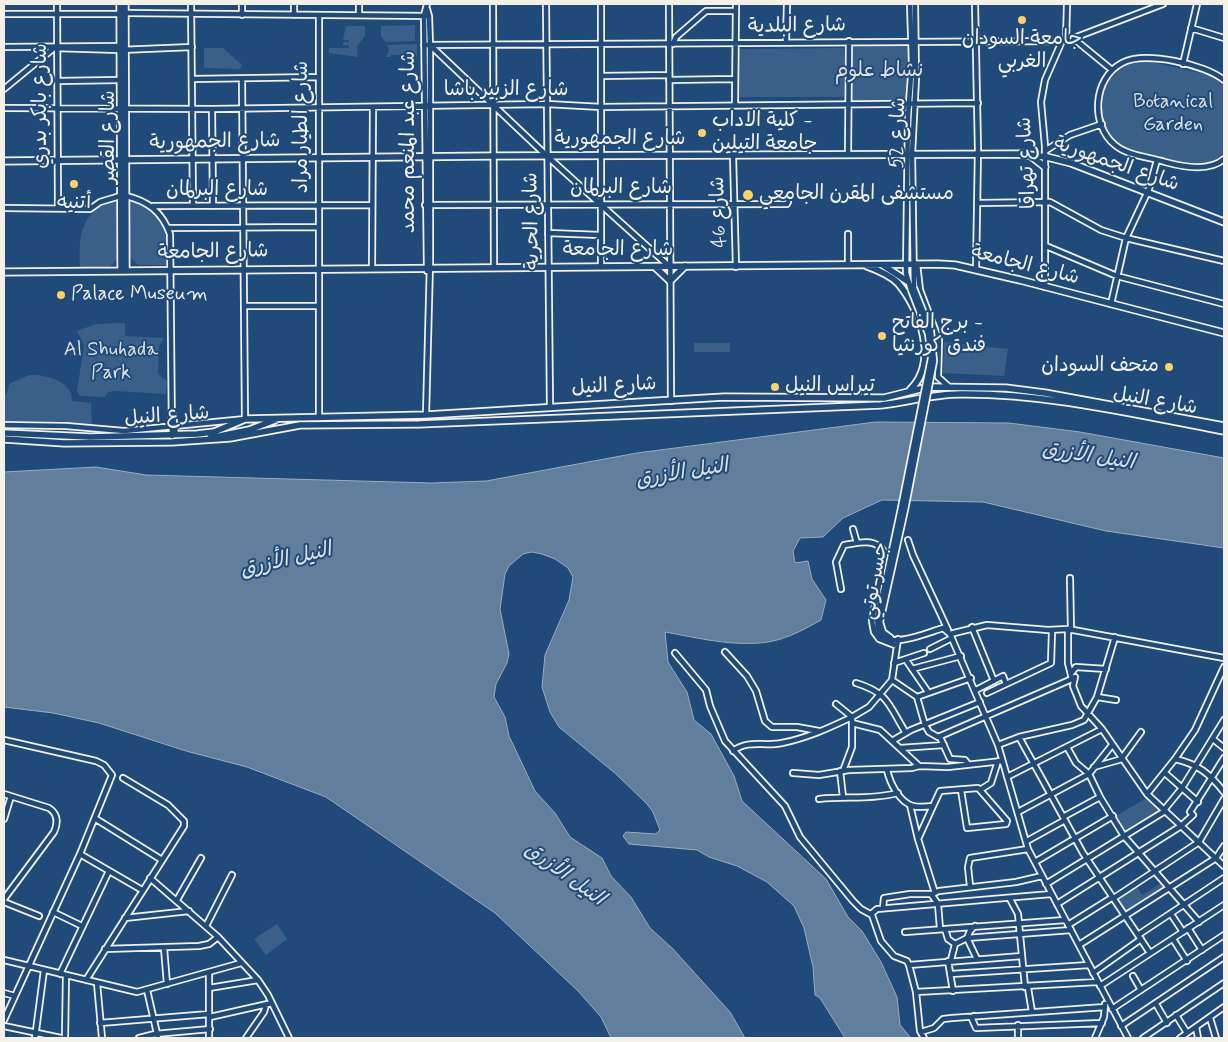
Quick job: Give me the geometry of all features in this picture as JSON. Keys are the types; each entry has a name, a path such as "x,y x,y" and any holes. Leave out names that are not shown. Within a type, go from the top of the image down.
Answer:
{"main road":[{"name":"شارع القصر","path":"120,4 124,48 123,271"},
{"name":"شارع القصر","path":"122,13 125,4"},
{"name":"شارع القصر","path":"123,108 120,80 124,48"},
{"name":"شارع الجمهورية","path":"4,161 494,156 1045,154 1224,222"},
{"path":"1028,155 1045,168 1062,160"},
{"path":"882,264 910,286"},
{"path":"862,265 887,274 902,289 916,315 926,350 922,373 907,393"},
{"name":"شارع الجامعة","path":"4,272 244,268 955,265 1224,333"},
{"path":"654,267 670,281 686,266"},
{"name":"شارع النيل","path":"4,439 64,443 174,439 209,433 245,419 428,415 751,396 876,398 907,393 928,387 1018,389 1157,416 1224,426"},
{"path":"1017,397 1018,389"},
{"name":"شارع النيل","path":"4,432 90,437 209,440 242,436 286,426 378,425 881,405 945,394 1017,397 1103,406"},
{"name":"شارع النيل","path":"1157,416 1224,432"},
{"path":"378,425 376,422 381,417"},
{"path":"209,440 212,436 249,430 279,418"}],"street":[{"name":"شارع بابكر بدري","path":"57,4 58,208"},
{"path":"190,4 193,206"},
{"path":"242,4 242,15"},
{"path":"294,4 294,15"},
{"path":"359,4 359,15"},
{"path":"492,4 494,268"},
{"name":"شارع الحرية","path":"546,4 550,407"},
{"path":"601,4 601,267"},
{"path":"669,4 671,44 669,78 671,401"},
{"path":"735,105 736,4"},
{"path":"786,42 787,4"},
{"name":"شارع 52","path":"910,4 913,41"},
{"name":"شارع 52","path":"912,264 910,154 915,4"},
{"path":"975,4 978,103 976,270"},
{"name":"شارع تهراقا","path":"1045,287 1045,154 1040,102 1045,80 1064,41 1066,4"},
{"name":"شارع البلدية","path":"427,45 1064,41 1163,4"},
{"path":"1183,64 1197,4"},
{"name":"شارع عبد المنعم محمد","path":"427,6 428,415"},
{"path":"671,44 676,36 706,11 736,11"},
{"path":"4,14 122,13 427,16"},
{"name":"شارع الطيار مراد","path":"319,16 317,227 319,418"},
{"path":"1191,28 1224,38"},
{"path":"1073,38 1112,70"},
{"path":"848,41 848,155"},
{"path":"427,45 670,267"},
{"path":"4,47 192,47"},
{"path":"4,89 56,48"},
{"path":"1224,80 1206,70 1183,64 1147,58 1123,63 1112,70 1102,84 1099,95 1098,114 1107,136 1115,145 1129,152 1185,167 1222,161 1224,168"},
{"path":"601,76 735,79"},
{"path":"192,79 318,77"},
{"path":"4,425 66,426 109,431 245,419 242,79"},
{"path":"57,81 120,80"},
{"name":"شارع الزبير باشا","path":"4,108 427,107 547,104 601,107 978,103"},
{"path":"372,268 371,157 373,107"},
{"path":"212,108 213,206"},
{"path":"1045,154 1070,134 1102,124"},
{"name":"شارع 46","path":"733,156 736,267"},
{"path":"1111,304 1126,238 1147,192 1157,160"},
{"path":"4,208 90,209 100,202 123,196 153,206 168,228 171,242 172,410 174,439"},
{"name":"شارع البرلمان","path":"428,205 787,203"},
{"path":"978,203 1052,203 1101,230 1126,238 1224,261"},
{"name":"شارع البرلمان","path":"153,206 372,205"},
{"path":"168,228 317,227"},
{"path":"548,234 600,235"},
{"path":"848,234 848,265"},
{"path":"1046,246 1117,276 1224,304"},
{"path":"910,286 912,264"},
{"path":"910,286 912,264"},
{"path":"912,264 939,340 938,377 941,382 950,387"},
{"path":"902,289 910,286"},
{"name":"جسر توتي","path":"910,286 927,329 931,358 877,626 881,635 887,640 898,642 948,633"},
{"path":"245,306 318,306"},
{"path":"853,529 857,543"},
{"path":"908,540 948,633 971,678 998,745 1000,761 1007,777 1028,849 1128,1038"},
{"path":"733,751 749,743 768,746 821,732 869,707 892,680 898,642 879,639 872,626 885,553 879,544 870,541 844,546 836,562 840,588"},
{"path":"1070,578 1068,663 1072,672 1072,678 1075,678 1073,686 1076,699 1087,716 1102,729 1147,794 1224,866"},
{"path":"930,649 948,633 972,627 995,625 1052,630 1070,629 1224,658"},
{"path":"972,627 994,681"},
{"path":"987,693 1051,663 1052,630"},
{"path":"998,745 1019,737 1072,725 1080,722 1087,716 1097,697 1115,637"},
{"path":"725,652 751,684 765,721 772,727 797,727 821,732"},
{"path":"675,653 706,690 716,722 725,741 785,806 800,837 853,901 871,914 881,941 894,956 907,961 916,992 921,1032 924,1038"},
{"path":"894,663 924,653"},
{"path":"912,669 961,656"},
{"path":"906,660 928,692"},
{"path":"1072,672 1076,667 1106,669"},
{"path":"1147,794 1165,773 1195,730 1224,667"},
{"path":"976,690 1002,676 1006,684"},
{"path":"917,697 971,678"},
{"path":"940,737 1072,678"},
{"path":"892,680 917,697 924,725 929,732 940,737 950,758 965,760 968,764"},
{"path":"856,683 874,688 882,694 906,733"},
{"path":"1097,697 1116,700"},
{"path":"892,741 924,725 980,702"},
{"path":"836,704 852,717"},
{"path":"843,796 842,771 852,747 852,717"},
{"path":"1046,884 1165,810 1182,788 1224,720"},
{"path":"852,722 880,730 920,766"},
{"path":"1007,777 1102,729"},
{"path":"1093,767 1122,759 1141,732"},
{"path":"1019,737 1032,764 1087,859 1150,953"},
{"path":"1213,739 1224,748"},
{"path":"4,740 84,758 104,765 112,775 96,818 4,1020"},
{"path":"900,748 944,745"},
{"path":"1018,812 1089,774 1112,745"},
{"path":"1067,747 1076,763 1089,774 1100,797 1124,836 1199,922"},
{"path":"1057,904 1140,854 1182,826 1193,816 1190,812 1224,758"},
{"path":"1175,759 1196,765 1212,778 1224,792"},
{"path":"793,773 818,775 842,771 887,770 920,766 948,767 1000,761"},
{"path":"980,790 991,783 1000,761"},
{"path":"887,770 891,784 910,805 933,893 938,904 943,929 948,939 955,944"},
{"path":"1165,773 1198,802"},
{"path":"86,980 182,830 184,821 168,805 123,778"},
{"path":"918,839 940,791 978,788 1007,821 1006,824 967,828 961,790"},
{"path":"819,799 843,796 877,799 898,793"},
{"path":"4,794 54,810 57,820 54,832 4,900 39,916"},
{"path":"4,819 11,796"},
{"path":"1026,841 1100,797"},
{"path":"953,992 950,961 955,944 967,938 1020,935 1070,927 1199,842 1224,799"},
{"path":"910,805 933,806"},
{"path":"1035,862 1113,816"},
{"path":"96,818 162,860"},
{"path":"1079,945 1216,858 1224,846"},
{"path":"970,886 968,867 970,858 1028,849"},
{"path":"80,854 142,890"},
{"path":"176,900 200,858"},
{"path":"60,974 109,871"},
{"path":"206,926 232,875"},
{"path":"883,908 884,898 933,893 970,886 1016,882 1042,876"},
{"path":"150,878 218,937 258,980 272,1003 289,1038"},
{"path":"1093,973 1171,914 1224,878"},
{"path":"871,914 883,908 1010,899 1052,894"},
{"path":"1010,899 1018,914 1023,969 1032,1012"},
{"path":"916,992 953,992 1098,984 1173,939 1224,905"},
{"path":"125,918 189,911"},
{"path":"53,912 82,926"},
{"path":"1171,914 1183,932"},
{"path":"905,932 1066,920"},
{"path":"975,926 967,938 977,959"},
{"path":"1188,928 1202,950"},
{"path":"1112,1009 1223,936 1224,944"},
{"path":"105,949 205,946 218,937"},
{"path":"1173,939 1187,961"},
{"path":"164,948 167,984"},
{"path":"909,965 1022,956"},
{"path":"1121,1026 1224,957"},
{"path":"4,960 130,990 147,990 241,963"},
{"path":"951,974 1089,965"},
{"path":"35,1038 44,970"},
{"path":"209,973 209,1038"},
{"path":"65,1038 66,975"},
{"path":"1133,976 1141,990"},
{"path":"209,988 258,980"},
{"path":"97,983 102,1038"},
{"path":"1143,1038 1224,983"},
{"path":"147,990 158,1036"},
{"path":"4,993 15,996"},
{"path":"1095,1038 1102,1023 1106,998"},
{"path":"100,1023 210,1015 272,1003"},
{"path":"1156,1004 1167,1023"},
{"path":"246,1038 266,1005"},
{"path":"921,1032 934,1028 943,1020 1105,1006"},
{"path":"1180,1038 1224,1007"},
{"path":"1176,1015 1187,1033"},
{"path":"974,1016 972,1019 976,1028 1102,1023"},
{"path":"1210,1018 1216,1038"},
{"path":"1018,1025 1018,1038"},
{"path":"4,1026 62,1038"},
{"path":"1196,1027 1198,1038"},
{"path":"139,1038 210,1029"}],"green space":[{"path":"415,25 415,41 386,42 381,37 381,26"},
{"path":"346,26 365,26 365,36 357,46 358,57 329,53 329,48 349,48 348,45 343,45 343,42 349,42 349,40 343,40"},
{"name":"نشاط علوم","path":"850,42 910,44 908,102 848,103"},
{"path":"417,44 417,57 414,57 414,52 410,50 404,55 386,57 389,51 387,45"},
{"path":"204,48 223,48 242,65 240,69 204,68"},
{"path":"844,48 844,97 740,97 739,49"},
{"name":"Botanical Garden","path":"1147,61 1210,75 1224,86 1224,152 1216,159 1197,165 1165,161 1127,149 1110,136 1102,118 1101,108 1101,97 1108,79 1122,67"},
{"path":"119,199 119,257 110,267 80,267 80,243 85,224 97,209"},
{"path":"129,199 148,210 161,225 168,243 168,265 138,265 130,257"},
{"name":"Al Shuhada Park","path":"125,323 125,336 164,338 159,346 158,374 167,381 166,394 115,391 108,392 105,397 80,396 77,391 84,345 77,331 96,324"},
{"path":"944,342 1008,349 1004,376 943,373"},
{"path":"694,343 730,343 730,352 694,352"},
{"path":"29,375 57,380 68,388 72,401 91,403 92,428 61,421 4,421 4,396 7,393 9,384"},
{"path":"1147,798 1162,812 1125,834 1114,817"},
{"path":"1163,882 1167,887 1126,915 1115,899 1136,885 1142,895"},
{"path":"277,924 287,939 266,955 254,939"}],"water":[{"name":"النيل الأزرق","path":"876,422 1009,423 1080,432 1224,458 1224,548 1106,531 983,502 882,500 843,518 823,537 800,538 793,551 795,563 808,561 812,579 826,600 821,620 782,639 755,643 716,641 665,632 668,662 687,692 694,720 711,734 734,776 742,801 826,879 848,917 862,931 881,962 897,997 900,1025 911,1038 845,1038 820,998 815,995 813,967 804,928 794,906 767,882 737,866 709,857 697,850 629,844 623,836 626,832 656,834 660,830 653,812 616,774 559,727 550,712 542,687 545,655 569,600 573,577 568,568 555,559 542,554 532,552 523,554 509,566 505,574 500,609 509,654 507,663 496,684 494,697 505,717 509,736 535,791 555,813 570,837 602,858 611,876 631,897 650,928 673,949 730,1012 745,1038 611,1038 601,1017 578,991 495,913 326,797 247,767 186,751 99,723 53,713 4,707 4,472 96,467 146,475 431,483 486,481 637,453"}],"place":[{"name":"جامعة السودان الغربي","path":"1022,20"},
{"name":"كلية الاداب - جامعة التيلين","path":"702,133"},
{"name":"أتنيه","path":"74,184"},
{"name":"مستشفى المقرن الجامعي","path":"748,195"},
{"name":"Palace Museum","path":"61,295"},
{"name":"برج الفاتح - فندق كورنثيا","path":"882,336"},
{"name":"متحف السودان","path":"1169,367"},
{"name":"تيراس النيل","path":"775,387"}]}
